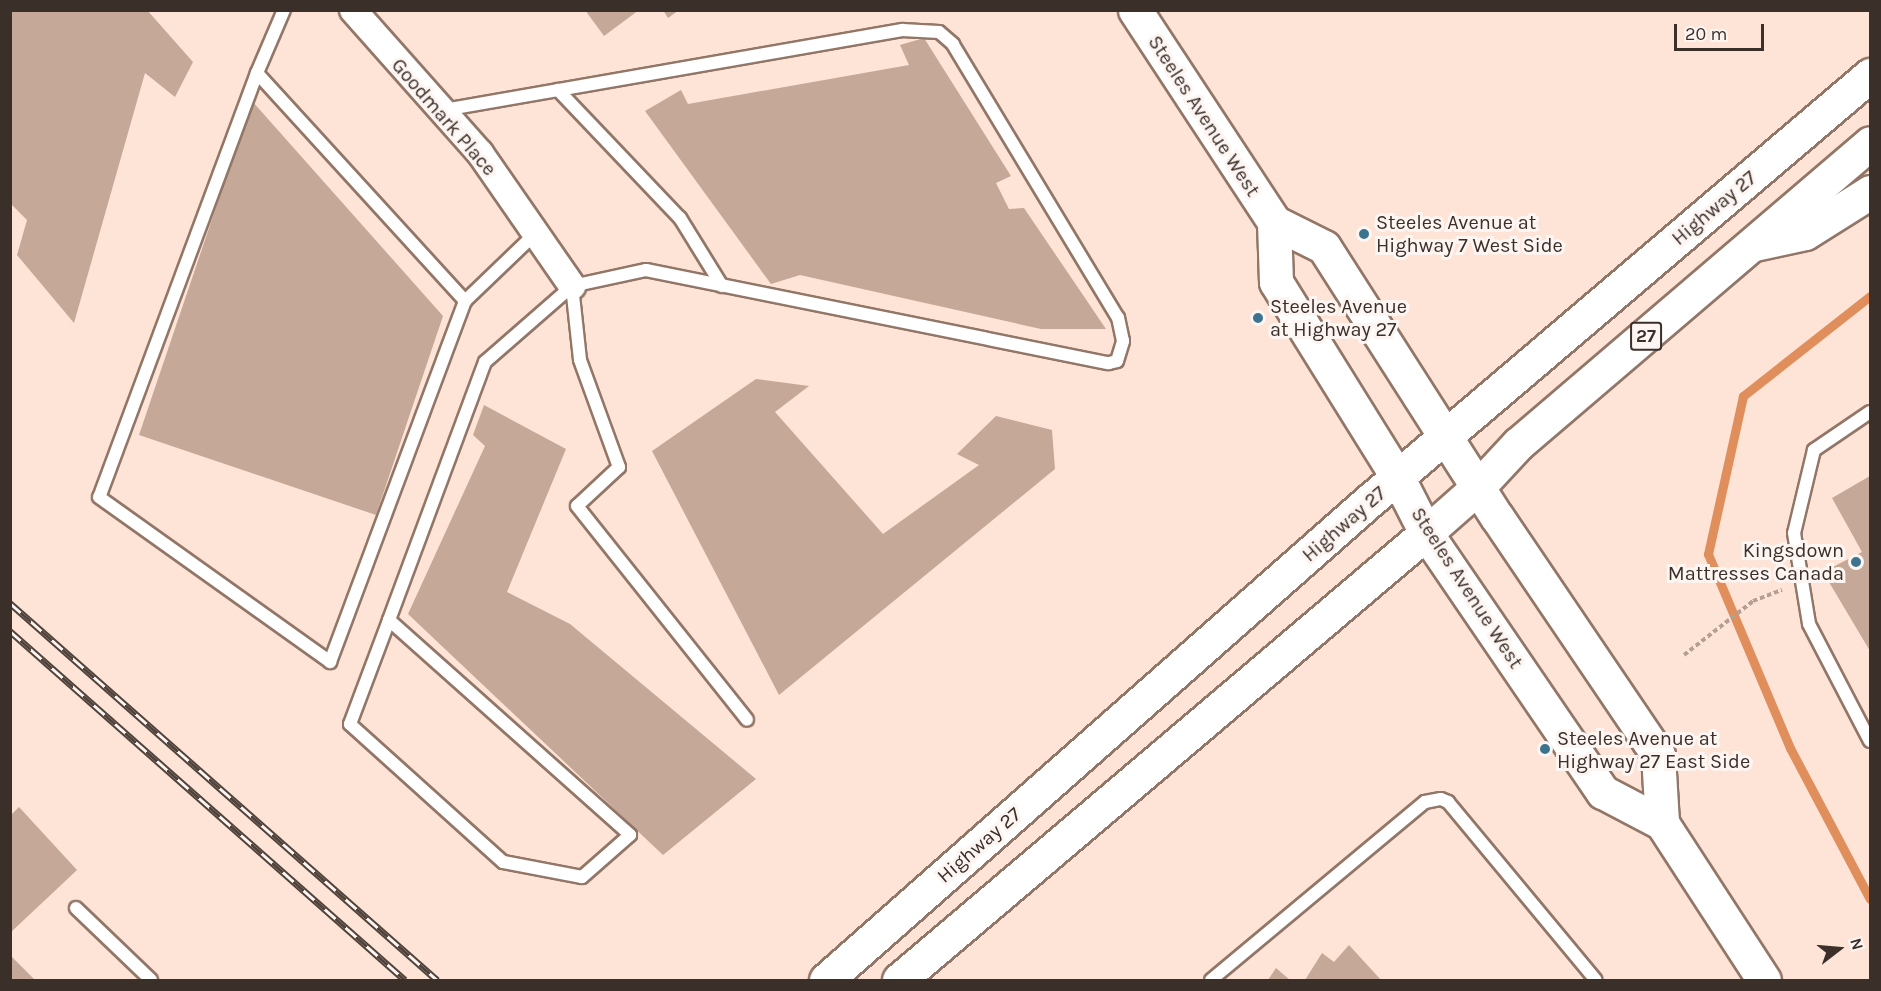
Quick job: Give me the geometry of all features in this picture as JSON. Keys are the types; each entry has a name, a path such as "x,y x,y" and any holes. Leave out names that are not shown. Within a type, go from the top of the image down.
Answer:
{"main road":[{"name":"Steeles Avenue West","path":"1135,10 1274,222 1324,247 1478,488 1658,755 1662,823"},
{"name":"Highway 27","path":"825,981 1446,436 1870,75"},
{"name":"27","path":"1426,533 1478,488 1518,444 1755,244 1870,143"},
{"path":"1755,244 1805,233 1870,192"},
{"name":"Steeles Avenue West","path":"1274,222 1276,282 1398,478 1426,533 1603,792 1662,823 1764,981"},
{"path":"899,981 1426,533"}],"street":[{"name":"Goodmark Place","path":"353,10 480,153 572,286"}],"lane":[{"path":"284,10 257,73 99,497 330,662 465,301 536,233"},
{"path":"389,620 630,835 582,877 503,862 350,724 485,362 572,286 646,270 1109,363 1117,361 1121,354 1118,318 953,44 939,32 902,30 441,111"},
{"path":"257,73 465,301"},
{"path":"558,90 680,218 722,286"},
{"path":"572,286 580,360 619,467 576,506 747,720"},
{"path":"1870,412 1814,450 1794,533 1809,624 1870,741"},
{"path":"1211,981 1425,802 1441,799 1448,802 1596,981"},
{"path":"76,908 151,981"}],"path":[{"path":"1684,655 1753,601 1803,585"}],"building":[{"path":"10,10 147,10 193,62 175,97 145,73 74,323 17,255 27,220 10,203"},
{"path":"585,10 639,10 604,36"},
{"path":"663,10 679,10 668,18"},
{"path":"924,38 1011,176 996,183 1009,209 1024,208 1106,329 1041,329 800,275 771,284 645,111 681,90 688,104 909,65 900,45"},
{"path":"252,101 443,316 376,515 139,435"},
{"path":"756,379 809,386 775,412 883,534 979,465 957,454 996,416 1052,430 1055,469 779,695 652,451"},
{"path":"484,405 566,449 507,592 570,624 756,779 663,855 408,614 485,446 473,435"},
{"name":"Kingsdown Mattresses Canada","path":"1870,476 1870,651 1823,572 1862,552 1832,498"},
{"path":"19,807 77,870 10,933 10,816"},
{"path":"1349,945 1381,980 1305,980 1322,953 1334,962"},
{"path":"10,955 35,980 10,980"},
{"path":"1276,968 1290,980 1268,980"}],"waterway":[{"path":"1870,296 1743,396 1708,554 1790,748 1870,899"}],"railway":[{"path":"10,603 437,980"},
{"path":"10,631 405,980"}],"place":[{"name":"Steeles Avenue at Highway 7 West Side","path":"1364,234"},
{"name":"Steeles Avenue at Highway 27","path":"1258,318"},
{"name":"Kingsdown Mattresses Canada","path":"1856,562"},
{"name":"Steeles Avenue at Highway 27 East Side","path":"1545,749"}]}
